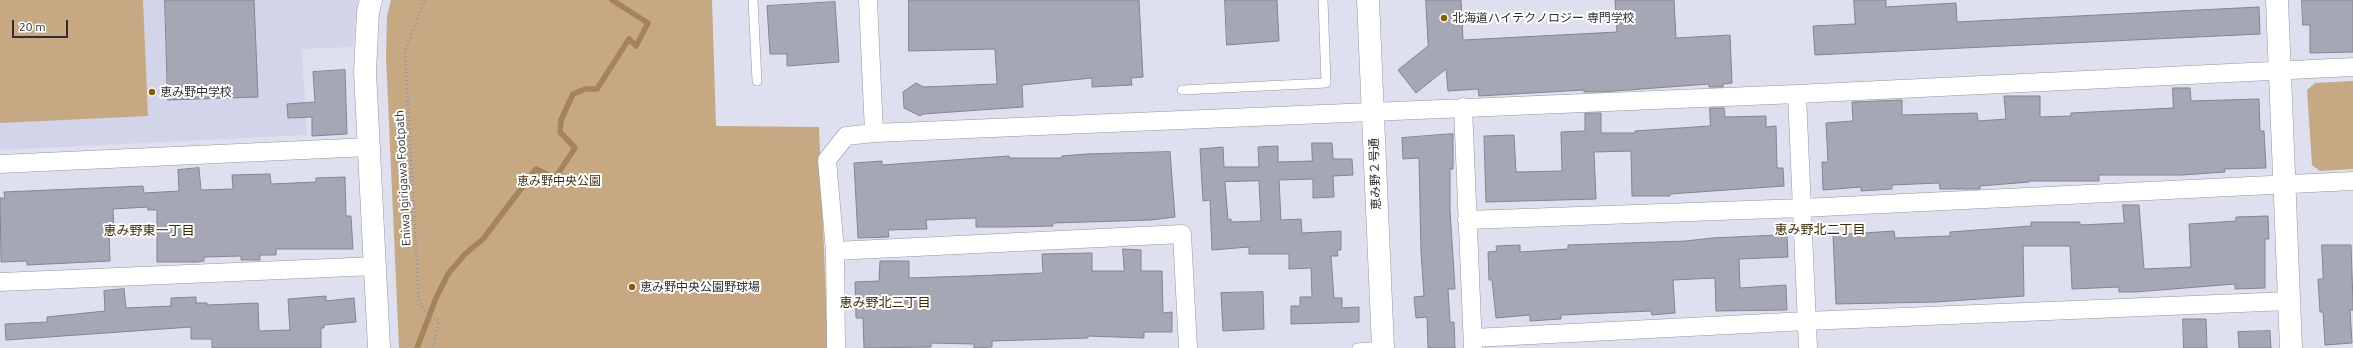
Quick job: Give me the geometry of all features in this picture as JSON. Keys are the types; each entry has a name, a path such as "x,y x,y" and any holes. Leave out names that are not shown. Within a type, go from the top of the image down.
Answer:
{"street":[{"path":"371,0 368,12 366,42 369,147 379,348"},
{"path":"868,0 874,133"},
{"name":"恵み野２号通","path":"1368,0 1383,347"},
{"path":"2277,0 2291,348"},
{"path":"836,348 835,251 827,160 846,136 874,133 1796,94 2353,67"},
{"path":"1796,94 1808,348"},
{"path":"1463,107 1473,343 1807,321 2289,301"},
{"path":"0,164 369,147"},
{"path":"1467,220 1802,208 2285,183 2353,181"},
{"path":"835,251 1182,234 1188,348"},
{"path":"0,282 376,266"}],"lane":[{"path":"753,0 757,81"},
{"path":"1182,90 1326,83 1322,0"},
{"path":"1357,348 1383,347"}],"path":[{"name":"Eniwa Igirigawa Footpath","path":"425,0 405,51 419,302 426,312 439,321 433,348"}],"shaded area":[{"name":"恵み野中学校","path":"0,0 358,0 353,47 302,49 307,135 0,150"}],"green space":[{"path":"0,0 143,0 148,116 0,123"},
{"name":"恵み野中央公園","path":"391,0 712,0 716,126 819,127 828,348 399,348 386,57 387,16"},
{"path":"2353,81 2353,169 2320,171 2312,165 2307,90 2315,83"}],"building":[{"path":"165,0 254,0 258,97 168,100"},
{"path":"909,0 1139,0 1143,77 1131,78 1132,85 1092,87 1092,78 1022,85 1023,107 923,114 920,116 904,108 903,92 916,83 924,87 997,84 995,49 909,51"},
{"path":"1225,0 1277,0 1279,41 1227,45"},
{"path":"1426,0 1461,0 1463,40 1617,32 1615,0 1674,0 1676,38 1730,35 1732,83 1723,84 1723,87 1709,87 1709,84 1601,92 1584,92 1584,90 1479,96 1478,89 1448,91 1446,69 1416,93 1398,70 1428,46"},
{"path":"1854,0 1886,0 1886,7 1956,3 1957,22 2259,7 2260,34 1815,55 1813,26 1855,24"},
{"path":"2302,0 2353,0 2353,52 2310,53 2310,25 2303,25"},
{"path":"835,2 839,62 787,66 787,54 770,54 767,6"},
{"path":"345,70 347,134 312,136 312,117 288,118 287,104 315,102 313,72"},
{"path":"2173,88 2190,88 2191,101 2259,99 2260,131 2264,131 2266,168 2224,169 2225,172 2182,175 2099,175 2099,181 2029,181 1980,186 1980,189 1940,189 1939,183 1892,185 1892,189 1861,191 1861,187 1823,190 1822,162 1828,162 1826,123 1853,121 1852,102 1902,100 1902,115 1977,113 1978,121 2006,119 2004,96 2040,96 2040,117 2071,116 2071,113 2173,108"},
{"path":"1710,108 1724,108 1725,117 1766,116 1766,127 1776,126 1777,168 1783,168 1784,186 1670,194 1670,196 1632,196 1631,151 1594,152 1596,199 1486,202 1484,136 1514,135 1516,172 1562,171 1561,132 1585,131 1585,113 1601,113 1601,133 1635,133 1635,131 1710,126"},
{"path":"1453,134 1453,169 1450,169 1450,210 1455,289 1448,289 1450,322 1454,322 1455,348 1428,348 1427,317 1416,318 1414,297 1424,296 1421,252 1419,158 1403,159 1402,138"},
{"path":"1312,143 1332,143 1333,159 1352,159 1353,175 1333,176 1334,197 1313,198 1313,179 1279,180 1281,220 1301,219 1302,233 1341,231 1341,250 1337,250 1338,256 1331,256 1334,298 1342,298 1342,308 1359,307 1359,322 1291,324 1291,306 1300,306 1300,297 1312,297 1311,268 1289,269 1289,254 1249,254 1249,247 1212,250 1210,200 1203,201 1200,149 1223,147 1224,167 1259,167 1258,147 1278,146 1278,162 1312,161","holes":["1259,181 1261,221 1231,222 1231,219 1228,220 1225,182"]},
{"path":"1170,152 1175,217 1151,220 1053,223 1053,226 1008,227 976,227 976,218 926,220 927,229 888,230 889,237 858,238 854,163 882,161 882,165 1009,156 1009,158 1062,158 1062,156 1087,154"},
{"path":"199,168 201,190 233,189 232,175 270,174 271,184 316,182 316,178 345,177 346,216 351,216 353,249 276,249 276,255 260,255 260,260 241,260 241,256 204,257 204,261 197,262 157,262 157,210 148,210 148,207 113,209 114,233 109,234 110,261 27,265 27,261 1,262 0,198 5,198 4,192 143,186 144,193 179,191 178,170"},
{"path":"2123,205 2139,205 2144,269 2191,267 2189,224 2236,221 2236,217 2268,216 2269,239 2265,239 2265,288 2235,289 2235,284 2135,292 2119,292 2119,287 2072,289 2070,246 2023,246 2024,296 1936,302 1836,304 1833,235 1894,231 1895,238 1950,236 1950,232 2031,226 2031,222 2080,222 2080,225 2124,223"},
{"path":"1787,235 1788,257 1739,259 1740,288 1786,285 1787,310 1716,311 1715,278 1673,280 1675,313 1652,315 1651,311 1561,315 1561,319 1530,321 1530,315 1496,318 1492,280 1489,280 1488,252 1497,251 1496,246 1520,245 1520,252 1568,249 1568,245 1686,241 1712,238"},
{"path":"2322,245 2351,245 2353,310 2350,310 2352,343 2325,345 2323,312 2320,312 2318,279 2323,279"},
{"path":"1123,249 1141,250 1141,271 1162,271 1163,313 1172,312 1172,332 1144,332 1144,338 1088,336 1088,338 992,341 992,347 974,348 974,344 931,343 931,347 864,348 863,318 856,318 855,282 879,281 880,261 909,261 909,278 970,276 1043,273 1042,254 1092,253 1092,271 1124,271"},
{"path":"124,289 126,308 171,306 171,298 196,297 196,303 207,303 207,305 258,303 259,331 290,330 288,299 326,296 326,301 354,298 356,322 324,325 324,328 321,328 321,348 212,348 212,339 191,339 191,327 6,340 5,324 47,322 47,317 105,311 104,291"},
{"path":"1263,292 1264,329 1223,331 1221,293"},
{"path":"2183,319 2206,319 2207,348 2184,348"},
{"path":"2270,331 2271,348 2239,348 2238,332"}],"waterway":[{"path":"417,348 436,298 448,274 465,254 483,239 536,169 555,178 575,148 560,132 561,120 573,94 585,89 597,89 629,39 636,46 648,23 612,0"}],"place":[{"name":"北海道ハイテクノロジー 専門学校","path":"1444,18"},
{"name":"恵み野中学校","path":"152,92"},
{"name":"恵み野中央公園野球場","path":"632,287"}],"district":[{"name":"恵み野北二丁目","path":"1820,230"},
{"name":"恵み野東一丁目","path":"149,231"},
{"name":"恵み野北三丁目","path":"885,303"}]}
